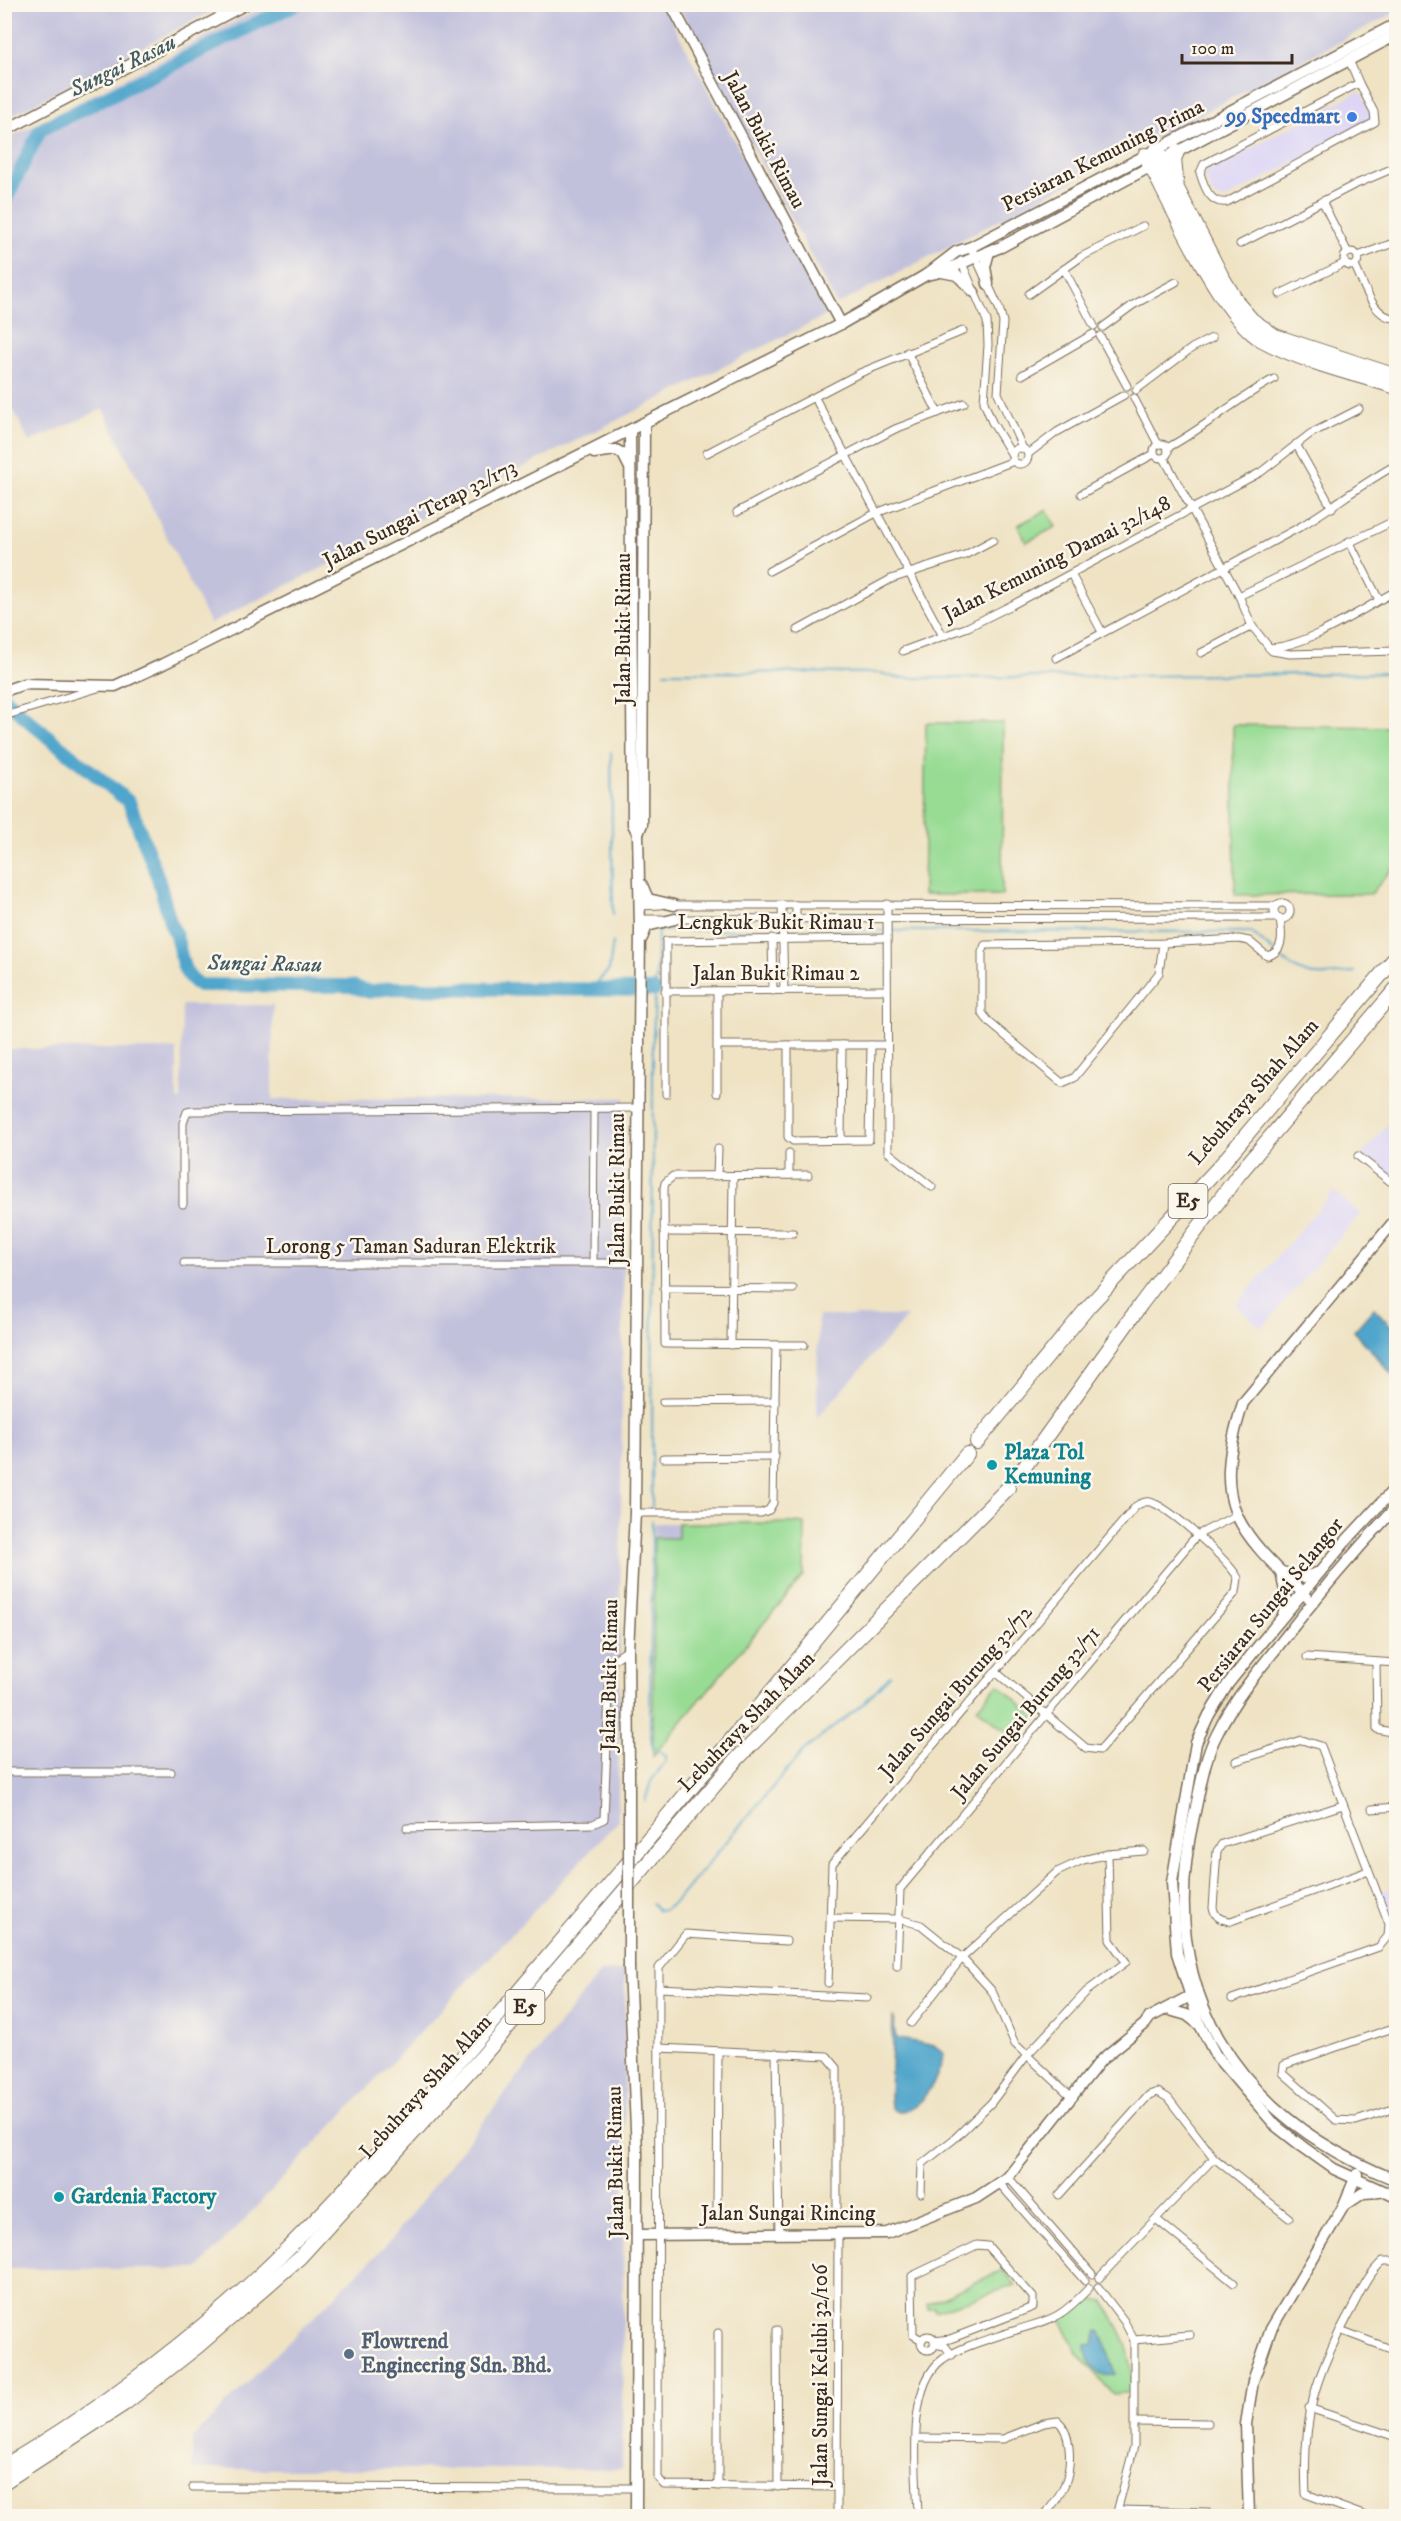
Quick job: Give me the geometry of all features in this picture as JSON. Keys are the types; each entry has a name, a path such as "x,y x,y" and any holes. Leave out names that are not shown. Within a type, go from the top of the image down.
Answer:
{"highway":[{"path":"1177,152 1174,159 1177,188"},
{"path":"1154,157 1177,188 1221,275 1239,305 1252,320 1275,336 1396,376"},
{"path":"1154,157 1221,298 1249,332 1285,350 1396,387"},
{"name":"Lebuhraya Shah Alam","path":"977,1442 1089,1306 1220,1166 1396,957"},
{"name":"Lebuhraya Shah Alam","path":"1017,1477 1141,1304 1239,1174 1396,989"},
{"name":"Lebuhraya Shah Alam","path":"4,2466 68,2426 181,2342 288,2248 524,1986 723,1752 967,1454"},
{"name":"Lebuhraya Shah Alam","path":"4,2482 124,2404 198,2346 298,2258 461,2082 737,1759 1008,1488"}],"street":[{"path":"4,130 246,4"},
{"name":"Jalan Bukit Rimau","path":"671,4 841,324"},
{"name":"Persiaran Kemuning Prima","path":"841,324 959,257 1154,157 1396,24"},
{"name":"Persiaran Kemuning Prima","path":"972,251 1001,247 1154,157 1177,152 1396,35"},
{"path":"1349,60 1374,112 1375,122 1246,193 1222,203 1211,198 1200,172 1204,164 1359,83"},
{"path":"1240,244 1322,201 1396,167"},
{"path":"1322,201 1348,253 1358,256 1396,242"},
{"path":"1029,294 1081,257 1143,226"},
{"path":"988,284 986,259 989,252 1001,247"},
{"path":"959,257 987,321 988,345 984,402 992,422 1013,458 1024,463 1025,452 998,393 1004,346 1003,322 972,251"},
{"path":"1345,263 1344,258 1348,253"},
{"path":"1355,266 1358,256"},
{"name":"Persiaran Kemuning Prima","path":"926,275 942,272 959,257"},
{"path":"1281,294 1345,263 1355,266 1382,315 1396,318"},
{"path":"1025,452 1124,395 1127,386 1097,335 1064,269"},
{"path":"942,272 957,275 974,292"},
{"path":"1094,326 1103,327 1133,305 1176,282"},
{"name":"Jalan Sungai Terap 32/173","path":"9,690 24,684 115,686 841,324"},
{"path":"1022,375 1104,331 1103,327"},
{"path":"707,453 860,373 963,331"},
{"path":"1124,395 1127,398 1135,394 1192,348 1212,338"},
{"path":"988,345 1004,346"},
{"path":"907,352 938,413"},
{"path":"1167,448 1197,432 1250,392 1274,380"},
{"path":"1127,386 1132,386 1158,444 1167,448"},
{"path":"815,398 943,636"},
{"path":"737,512 895,429 964,403"},
{"name":"Jalan Kemuning Damai 32/148","path":"903,651 968,627 1071,574 1261,472 1296,444 1359,409"},
{"path":"644,469 649,435 665,413"},
{"name":"Jalan Bukit Rimau","path":"636,2517 637,2152 629,1968 628,1650 635,1513 640,946 638,834 642,824 644,423"},
{"name":"Jalan Bukit Rimau","path":"630,431 633,824 638,834"},
{"path":"1081,494 1154,454 1158,444"},
{"path":"1296,444 1332,508"},
{"path":"1164,458 1168,452 1167,448"},
{"path":"770,571 876,513 1013,458 1017,449 1025,452"},
{"path":"579,456 616,450 623,454 631,472"},
{"path":"1154,454 1159,458 1164,458"},
{"path":"1164,458 1239,596 1252,626 1269,648 1276,653 1305,654 1396,651"},
{"path":"1056,658 1332,508 1364,482 1396,465"},
{"path":"1239,596 1396,520"},
{"path":"798,630 891,579 965,555 993,540"},
{"path":"1349,541 1379,600"},
{"path":"1071,574 1102,632"},
{"path":"1269,648 1283,646 1309,636 1396,591"},
{"path":"1201,653 1252,626"},
{"path":"1305,654 1305,643 1309,636"},
{"path":"8,716 103,687"},
{"path":"639,861 648,899 674,905"},
{"path":"639,906 887,904 1275,906 1283,903 1290,909 1288,917 1278,919 887,929 796,918 783,921 640,919"},
{"path":"887,904 888,1152 932,1187"},
{"path":"782,905 784,991"},
{"path":"796,905 796,918"},
{"path":"1163,943 1160,973 1074,1078 1066,1082 1062,1083 1051,1075 990,1023 982,1013 982,952 985,945 1163,943 1245,939 1263,954 1275,952 1282,939 1278,919 1274,914 1275,906"},
{"path":"640,946 647,926 675,919"},
{"name":"Lengkuk Bukit Rimau 1","path":"665,991 666,940 772,938 887,929"},
{"path":"772,938 773,991"},
{"name":"Jalan Bukit Rimau 2","path":"665,991 886,990"},
{"path":"665,991 666,1094"},
{"path":"717,991 717,1093"},
{"path":"718,1045 887,1045"},
{"path":"788,1045 789,1140 867,1141 870,1137 871,1045"},
{"path":"842,1045 842,1140"},
{"path":"183,1204 183,1123 187,1112 639,1108"},
{"path":"593,1263 594,1110"},
{"path":"717,1176 718,1149"},
{"path":"789,1154 789,1176"},
{"path":"1358,1156 1391,1182 1396,1182"},
{"path":"804,1346 665,1344 664,1188 668,1179 673,1176 808,1175"},
{"path":"731,1345 733,1176"},
{"path":"1312,1602 1245,1533 1235,1516 1230,1496 1229,1462 1234,1428 1243,1403 1396,1219"},
{"path":"664,1232 793,1233"},
{"name":"Lorong 5 Taman Saduran Elektrik","path":"184,1263 637,1263"},
{"path":"664,1288 793,1289"},
{"path":"635,1513 766,1512 773,1503 776,1346"},
{"path":"663,1402 775,1401"},
{"path":"663,1458 775,1457"},
{"name":"Persiaran Sungai Selangor","path":"1391,2195 1334,2169 1276,2126 1223,2048 1183,1973 1173,1932 1172,1882 1196,1743 1209,1715 1228,1684 1282,1618 1396,1487"},
{"name":"Jalan Sungai Burung 32/72","path":"828,1983 832,1864 1141,1503 1153,1503 1197,1535 1236,1574 1239,1586 1170,1671 1100,1750 1086,1748 1045,1715"},
{"name":"Persiaran Sungai Selangor","path":"1396,1507 1312,1602 1236,1699 1211,1749 1188,1840 1182,1880 1186,1951 1200,2025 1215,2056 1261,2102 1296,2126 1353,2163 1396,2180"},
{"path":"1197,1535 1235,1516"},
{"name":"Jalan Sungai Burung 32/71","path":"897,1966 900,1889 1197,1535"},
{"path":"1281,1572 1304,1577 1321,1572"},
{"path":"1281,1572 1287,1601 1282,1618"},
{"path":"407,1828 593,1824 604,1819 610,1669 613,1660 628,1650"},
{"path":"1307,1657 1396,1663"},
{"path":"1376,1662 1377,1729 1396,1733"},
{"path":"997,1672 1045,1715"},
{"path":"1232,1999 1379,1947 1393,1925 1368,1871 1321,1746 1302,1740 1236,1761"},
{"path":"4,1772 171,1772"},
{"path":"1343,1804 1222,1844 1217,1851 1213,1908 1215,1915 1222,1920 1231,1921 1368,1871"},
{"path":"1372,1809 1396,1807"},
{"path":"911,2023 962,1958 1057,1872 1083,1860 1108,1854 1144,1851"},
{"path":"921,2193 922,2164 954,2139 991,2103 1027,2055 1087,1991 1126,1962 1110,1940 1108,1854"},
{"path":"830,1918 899,1919 921,1925 962,1958 992,1991 1015,2044 1073,2098"},
{"path":"786,1941 686,1934 659,1968 658,2478 664,2485 837,2487"},
{"path":"1183,1973 1170,2009 1187,2015 1200,2025"},
{"path":"659,1988 867,1998"},
{"name":"Jalan Sungai Rincing","path":"637,2235 887,2233 976,2198 1004,2180 1101,2061 1145,2024 1154,2023 1170,2009 1195,1997"},
{"path":"1396,2027 1284,2065 1282,2073 1336,2120 1356,2121 1396,2108"},
{"path":"659,2048 827,2056 837,2068 837,2210"},
{"path":"717,2210 718,2051"},
{"path":"776,2054 778,2234"},
{"path":"1059,2195 1153,2092 1168,2098 1214,2158 1289,2218"},
{"path":"1207,2511 1117,2513 1134,2446 1136,2422 1134,2340 1124,2321 1098,2287 1099,2278 1214,2158"},
{"path":"1249,2517 1246,2424 1253,2381 1270,2329 1357,2180 1353,2163"},
{"path":"1334,2169 1344,2185 1343,2207"},
{"path":"1004,2180 1047,2222 1092,2274 1099,2278"},
{"path":"1004,2180 1039,2229 1089,2288"},
{"path":"1343,2207 1363,2193 1391,2195"},
{"path":"1156,2219 1234,2283"},
{"path":"1039,2229 1047,2222"},
{"name":"Jalan Sungai Kelubi 32/106","path":"837,2517 838,2234"},
{"path":"933,2345 1033,2307 1033,2297 988,2246 977,2245 912,2276 913,2335 922,2340 924,2348 933,2345 945,2346 952,2355"},
{"path":"1366,2517 1306,2494 1304,2466 1309,2408 1322,2366 1375,2268 1383,2261 1396,2261"},
{"path":"1084,2281 1092,2274"},
{"path":"918,2517 917,2438 925,2382 943,2360 952,2355 1008,2333 1052,2320 1068,2311 1089,2288 1098,2287"},
{"path":"777,2330 778,2487"},
{"path":"1340,2331 1396,2351"},
{"path":"718,2333 718,2486"},
{"path":"1134,2340 1190,2335"},
{"path":"933,2345 943,2360"},
{"path":"1309,2408 1396,2437"},
{"path":"917,2438 1003,2439 1044,2423 1058,2421 1063,2426 1068,2441 1071,2466 1064,2487 1044,2517"},
{"path":"1136,2422 1208,2422"},
{"path":"193,2487 636,2488"}],"shaded area":[{"path":"5,4 223,4 223,5 5,119"},
{"path":"1396,4 1396,12 837,305 678,5"},
{"path":"267,5 663,5 827,315 210,624 103,409 29,442 5,393 5,140"},
{"path":"1360,91 1373,120 1224,200 1213,196 1203,173"},
{"path":"182,1005 273,1005 272,1099 625,1098 618,1821 198,2269 5,2269 5,1049 177,1049 177,1099 181,1100"},
{"path":"1396,1114 1396,1179 1361,1156"},
{"path":"1334,1191 1360,1214 1262,1328 1236,1305"},
{"path":"818,1316 908,1316 817,1418"},
{"path":"654,1523 678,1523 678,1538 654,1538"},
{"path":"1396,1886 1396,1914 1390,1911 1377,1893"},
{"path":"625,1971 622,2469 192,2469 192,2438 391,2240 600,1972"}],"green space":[{"path":"1047,510 1056,527 1026,542 1018,525"},
{"path":"926,723 1003,723 1002,895 923,895"},
{"path":"1233,725 1396,727 1396,864 1371,894 1235,895"},
{"path":"678,1523 805,1523 804,1575 653,1756 654,1538 678,1538"},
{"path":"998,1684 1036,1717 1016,1740 977,1708"},
{"path":"1003,2270 1016,2285 935,2311 934,2307 928,2309 927,2304"},
{"path":"1089,2298 1104,2301 1122,2334 1129,2354 1133,2392 1113,2394 1077,2353 1061,2320"}],"water":[{"path":"1374,1308 1396,1331 1396,1379 1354,1331"},
{"path":"893,2016 896,2038 935,2046 944,2053 929,2090 915,2105 897,2112 891,2108 890,2096"},
{"path":"1097,2331 1101,2332 1116,2374 1103,2375 1090,2363 1086,2345 1093,2344"}],"waterway":[{"name":"Sungai Rasau","path":"4,203 40,130 296,4"},
{"path":"665,672 881,673 897,678 1396,673"},
{"name":"Sungai Rasau","path":"4,697 30,722 129,802 158,878 171,925 178,941 183,966 192,980 199,985 351,986 370,992 389,988 655,990"},
{"path":"611,752 613,915"},
{"path":"652,1509 653,1040 658,930 1251,932 1273,951"},
{"path":"590,990 609,970 613,942"},
{"path":"1277,955 1297,969 1313,975 1354,972"},
{"path":"645,1801 651,1781 666,1761 666,1755 652,1746 650,1727 652,1521"},
{"path":"652,1903 658,1911 665,1910 679,1898 803,1751 864,1703 890,1675"}],"place":[{"name":"99 Speedmart","path":"1352,117"},
{"name":"Plaza Tol Kemuning","path":"992,1465"},
{"name":"Gardenia Factory","path":"59,2197"},
{"name":"Flowtrend Engineering Sdn. Bhd.","path":"349,2354"}]}
